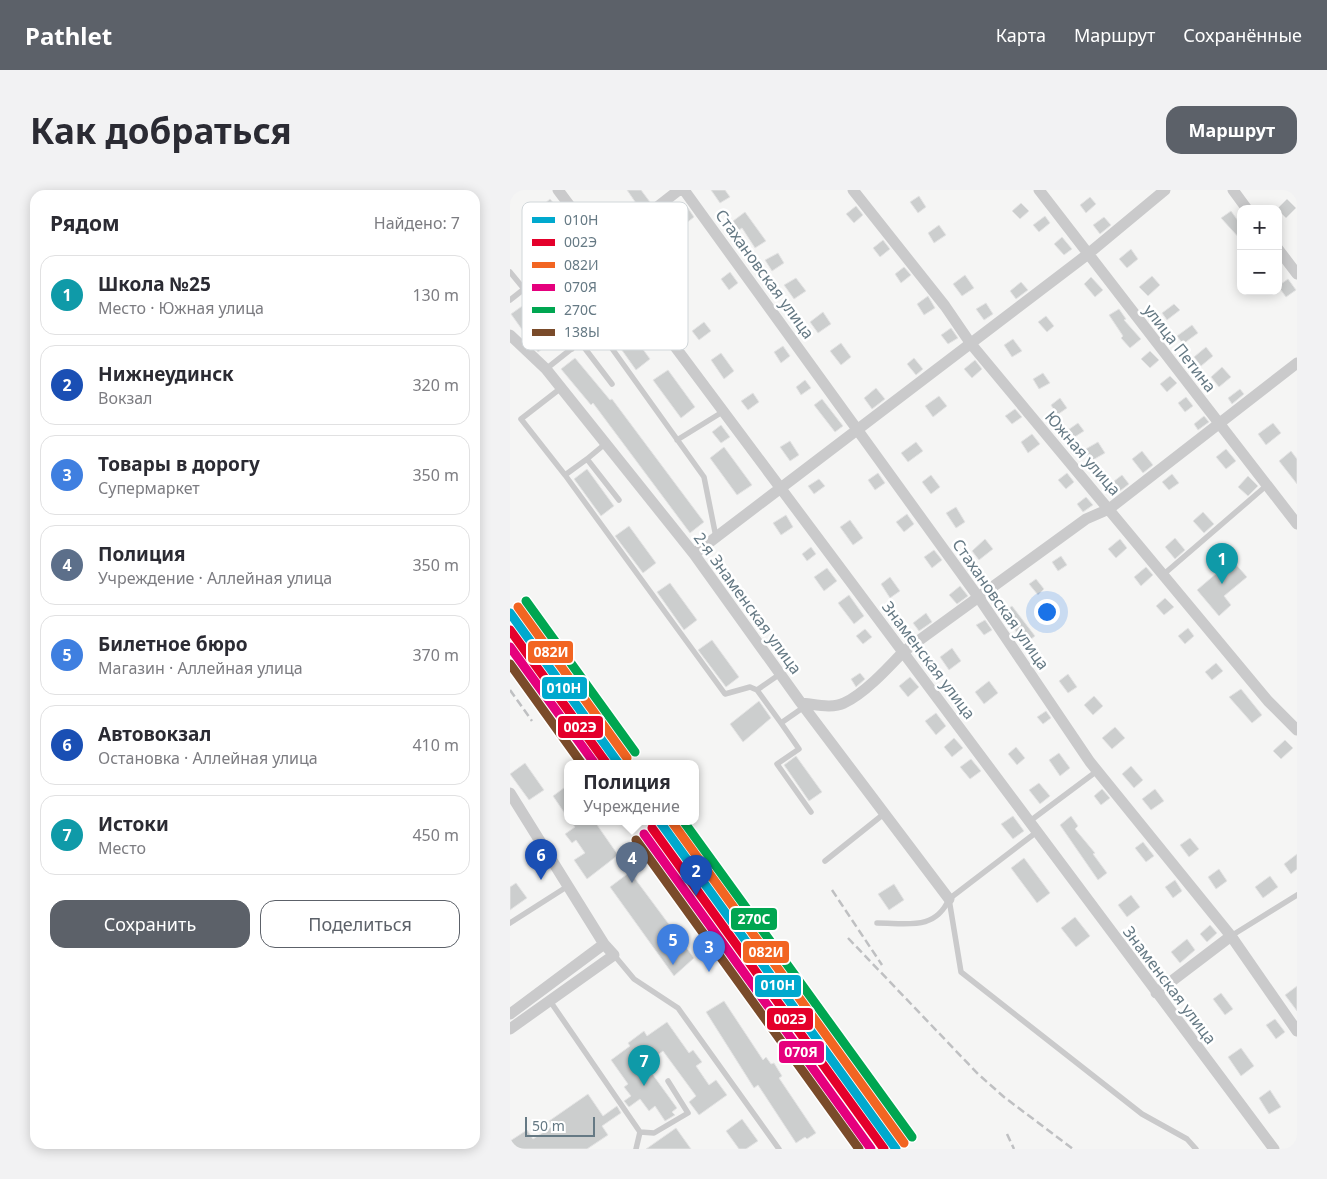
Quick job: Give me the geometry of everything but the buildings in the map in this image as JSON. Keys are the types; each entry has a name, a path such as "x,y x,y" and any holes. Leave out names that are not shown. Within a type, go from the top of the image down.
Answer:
{"street":[{"name":"Знаменская улица","path":"558,190 567,202"},
{"path":"664,202 679,190"},
{"name":"Стахановская улица","path":"684,190 979,598 1097,771 1231,936 1297,1031"},
{"name":"Южная улица","path":"853,190 945,306 971,344 1268,701 1297,730"},
{"name":"улица Петина","path":"1039,190 1297,524"},
{"path":"694,554 1088,254 1165,190"},
{"path":"1233,190 1244,205"},
{"path":"1279,250 1297,274"},
{"name":"2-я Знаменская улица","path":"510,335 522,346"},
{"name":"2-я Знаменская улица","path":"526,350 546,369 694,554 802,705 949,899"},
{"name":"Знаменская улица","path":"678,350 1274,1149"},
{"path":"802,705 832,706 843,704 880,676 903,652 1086,519 1109,509 1297,363"},
{"path":"510,793 604,944 614,956 510,1029"},
{"path":"1156,993 1231,936"},
{"path":"510,1014 604,944"}],"lane":[{"path":"510,272 522,287"},
{"path":"510,300 522,291"},
{"path":"546,369 571,350"},
{"path":"586,350 612,384"},
{"path":"613,350 704,477 716,539"},
{"path":"561,388 521,419 725,694 750,687 757,690 799,749 777,764 811,812"},
{"path":"677,440 724,411"},
{"path":"565,476 605,444"},
{"path":"587,459 619,500"},
{"path":"1164,574 1266,486"},
{"path":"757,690 780,674"},
{"path":"781,723 802,705"},
{"path":"1030,821 1097,771"},
{"path":"825,861 884,813"},
{"path":"877,923 925,923 943,912 949,899 1038,831"},
{"path":"510,923 568,886"},
{"path":"1231,936 1297,895"},
{"path":"949,899 961,972 1142,1114 1188,1138 1196,1149"},
{"path":"614,956 634,979 678,1008 777,1149"},
{"path":"550,1001 640,1132 636,1149"},
{"path":"640,1132 654,1133 688,1113 668,1081"}],"railway":[{"path":"510,690 532,721"},
{"path":"832,890 882,965"},
{"path":"848,938 978,1074 1004,1097 1073,1149"},
{"path":"1007,1134 1014,1149"}],"transit line":[{"name":"270С","path":"526,601 635,752"},
{"name":"082И","path":"518,607 627,758"},
{"name":"010Н","path":"510,613 616,760"},
{"name":"002Э","path":"510,630 604,760"},
{"name":"070Я","path":"510,647 592,760"},
{"name":"138Ы","path":"510,664 579,760"},
{"name":"010Н","path":"662,825 896,1149"},
{"name":"082И","path":"674,825 904,1143"},
{"name":"270С","path":"686,825 912,1137"},
{"name":"002Э","path":"652,828 884,1149"},
{"name":"070Я","path":"644,834 871,1149"},
{"name":"138Ы","path":"636,840 859,1149"}],"place":[{"name":"Школа №25","path":"1222,584"},
{"name":"Автовокзал","path":"541,880"},
{"name":"Полиция","path":"632,883"},
{"name":"Нижнеудинск","path":"696,896"},
{"name":"Билетное бюро","path":"673,965"},
{"name":"Товары в дорогу","path":"709,972"},
{"name":"Истоки","path":"644,1086"}]}
